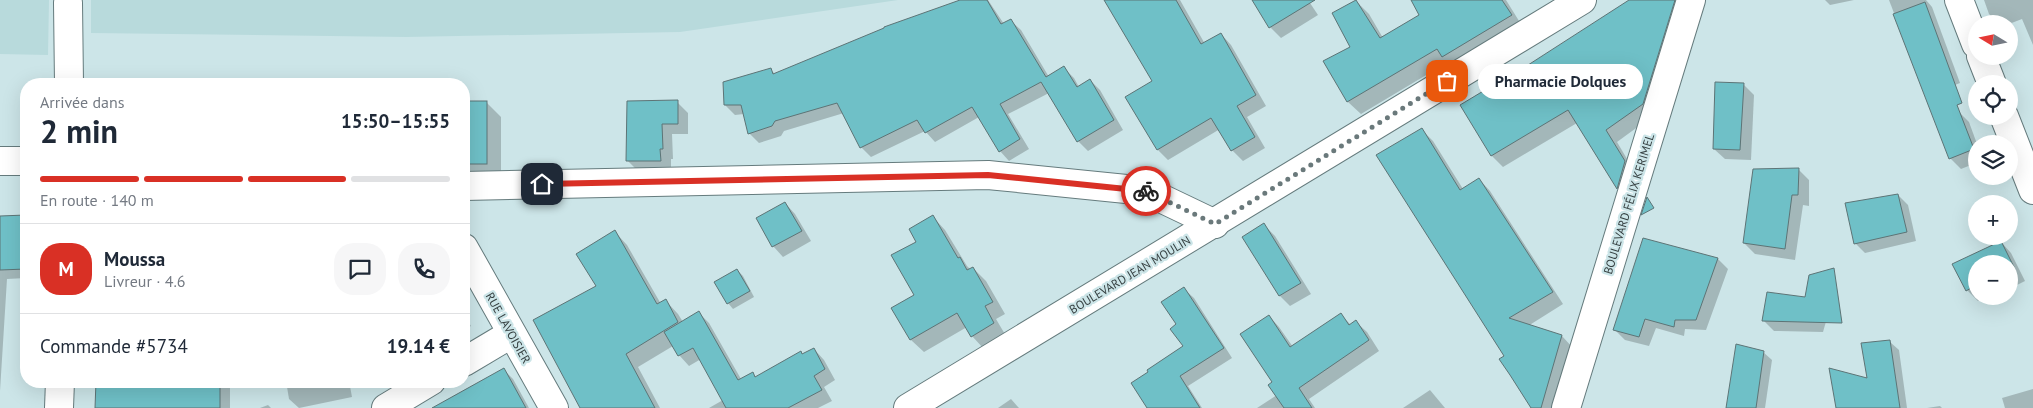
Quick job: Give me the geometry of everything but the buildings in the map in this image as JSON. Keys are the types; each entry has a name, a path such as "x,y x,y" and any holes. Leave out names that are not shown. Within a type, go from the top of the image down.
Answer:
{"street":[{"name":"BOULEVARD JEAN MOULIN","path":"908,408 1215,224 1582,0"},
{"name":"BOULEVARD FÉLIX KERIMEL","path":"1566,408 1691,0"},
{"path":"1959,0 1968,23"},
{"path":"68,3 69,78"},
{"path":"2008,125 2030,174"},
{"path":"0,161 20,161"},
{"path":"470,186 988,175 1146,191 1215,224"},
{"name":"RUE LAVOISIER","path":"470,259 554,408"},
{"path":"470,358 511,334"},
{"path":"59,408 60,388"},
{"path":"386,408 419,388"}],"shaded area":[{"path":"0,0 49,0 48,55 0,54"},
{"path":"91,0 898,0 680,32 406,37 91,33"}],"way so far":[{"path":"1146,191 1215,224 1447,81"}],"place":[{"name":"Pharmacie Dolques","path":"1447,81"}],"route":[{"path":"542,184 988,175 1146,191"}]}
